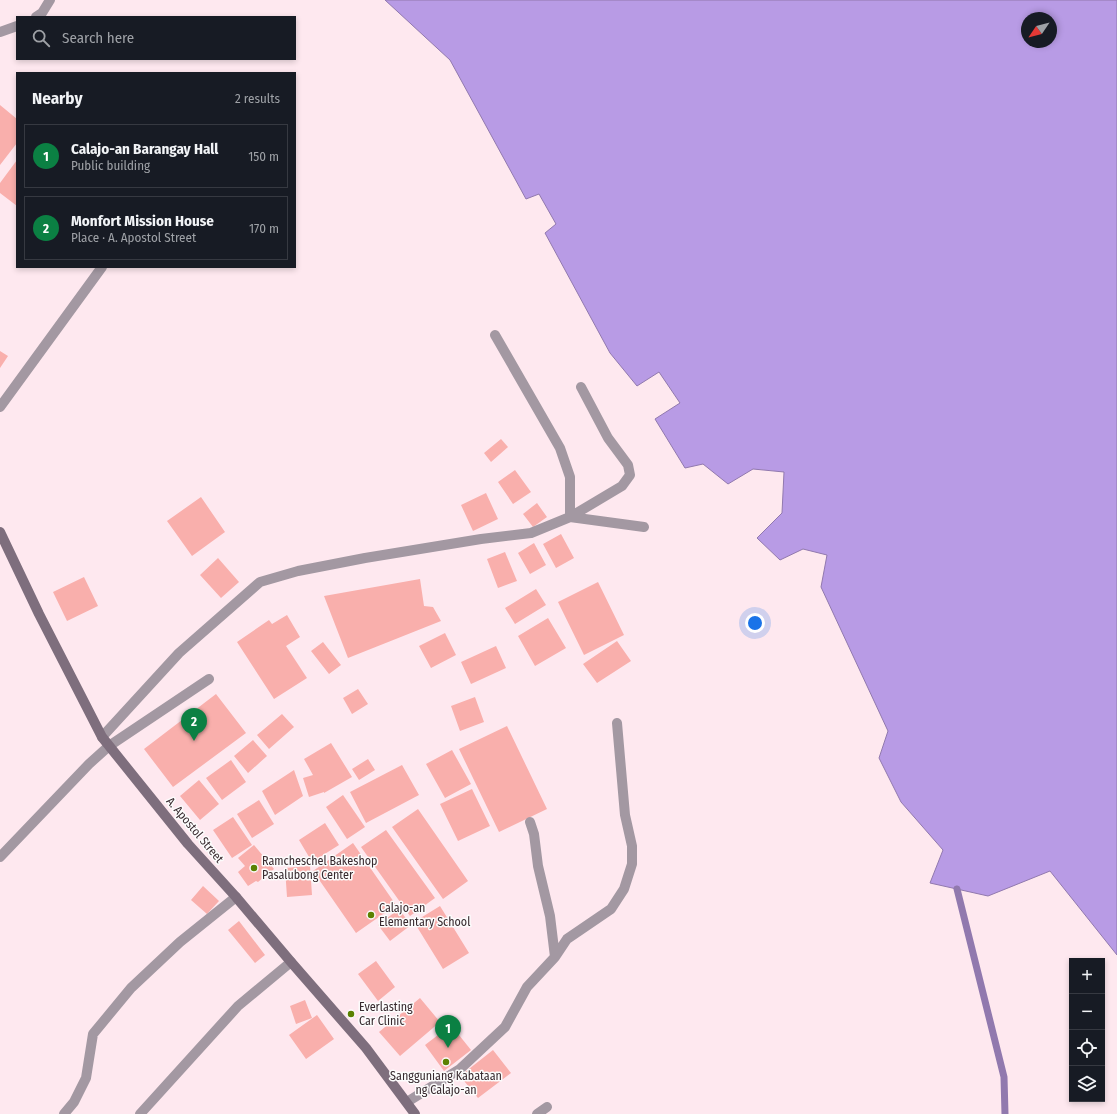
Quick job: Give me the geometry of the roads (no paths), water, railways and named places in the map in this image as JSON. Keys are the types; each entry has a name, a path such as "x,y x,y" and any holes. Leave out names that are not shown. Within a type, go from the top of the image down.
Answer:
{"street":[{"path":"38,16 42,13 50,0"},
{"path":"0,32 16,26"},
{"path":"0,407 101,268"},
{"path":"495,335 560,448 570,477 570,516"},
{"path":"102,737 179,653 260,582 298,571 365,558 482,539 531,533 570,516 622,486 630,475 628,465 608,438 581,387"},
{"path":"570,516 644,527"},
{"name":"A. Apostol Street","path":"0,532 39,614 102,737 188,844 236,897 366,1048 415,1114"},
{"path":"0,857 89,764 109,746 209,679"},
{"path":"407,1102 460,1069 505,1027 527,987 556,957 567,939 610,909 624,889 632,864 632,846 625,814 617,722"},
{"path":"530,822 534,834 538,866 550,916 556,957"},
{"path":"64,1114 74,1102 86,1078 93,1034 131,988 180,942 236,897"},
{"path":"140,1114 238,1006 291,962"},
{"path":"537,1114 547,1107"}],"waterway":[{"path":"957,889 1004,1077 1005,1114"}],"place":[{"name":"Monfort Mission House","path":"194,741"},
{"name":"Ramcheschel Bakeshop Pasalubong Center","path":"254,868"},
{"name":"Calajo-an Elementary School","path":"371,915"},
{"name":"Everlasting Car Clinic","path":"351,1014"},
{"name":"Calajo-an Barangay Hall","path":"448,1048"},
{"name":"Sangguniang Kabataan ng Calajo-an","path":"446,1062"}]}
